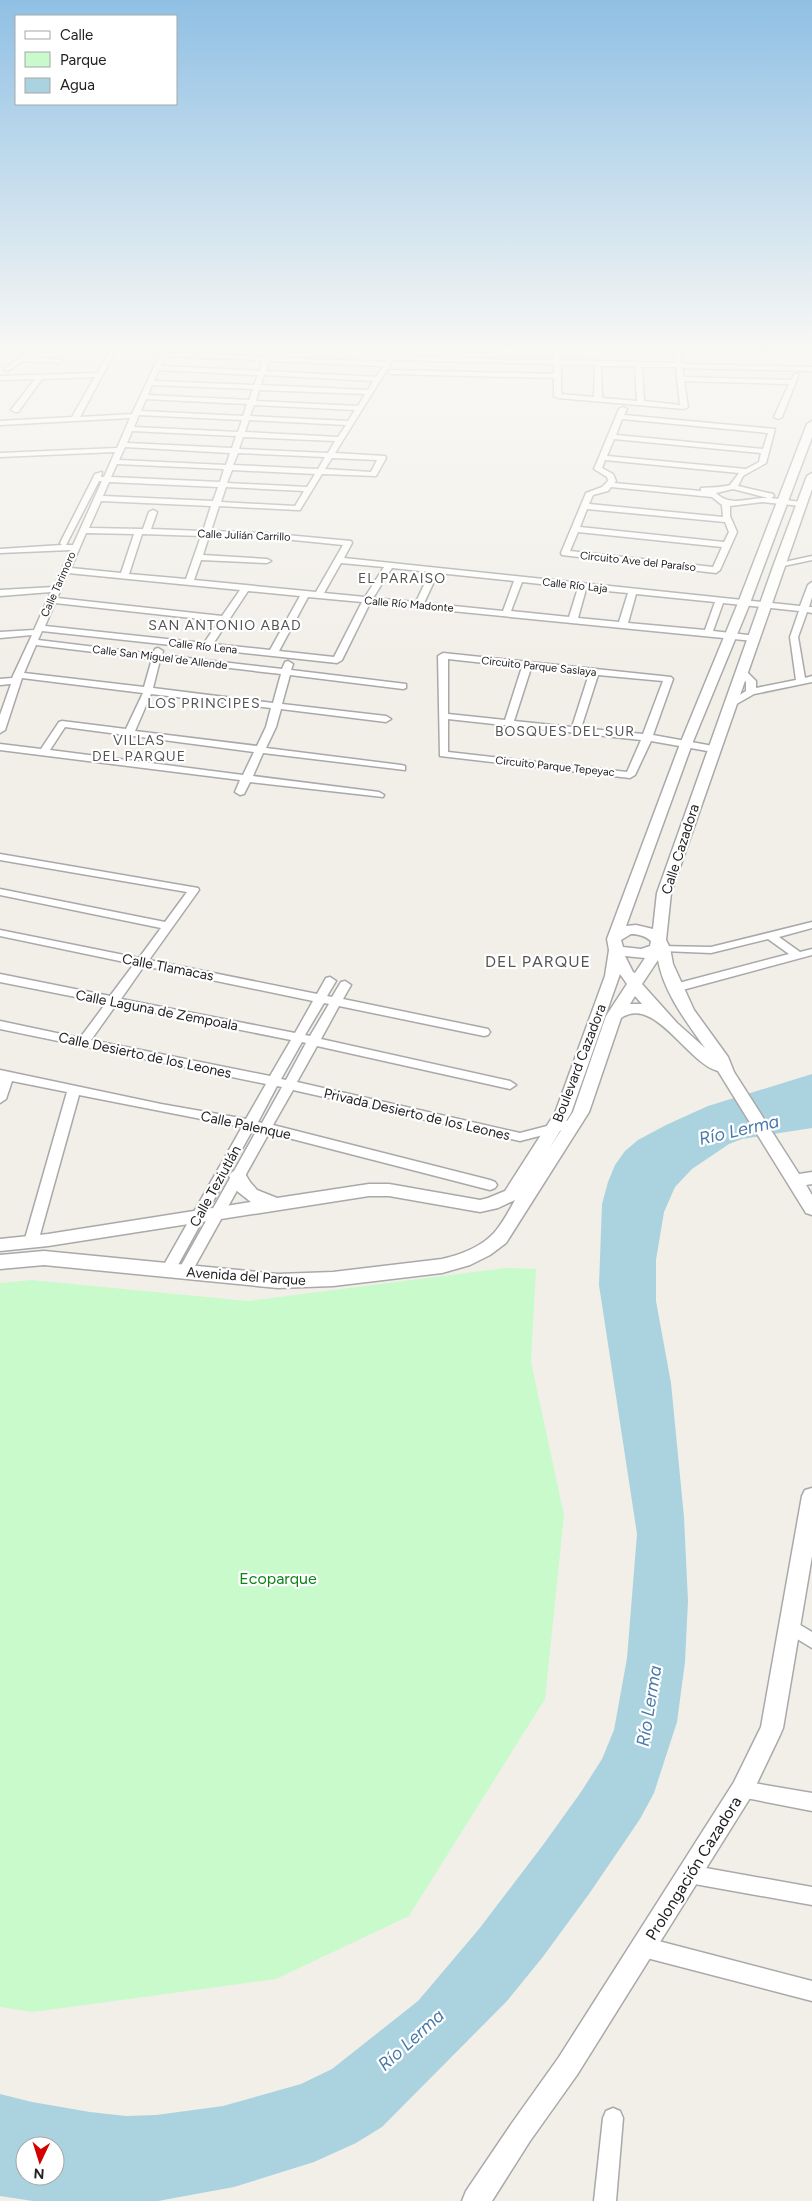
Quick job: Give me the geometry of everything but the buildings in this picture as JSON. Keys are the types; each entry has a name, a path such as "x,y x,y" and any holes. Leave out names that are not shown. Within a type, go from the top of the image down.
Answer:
{"street":[{"path":"0,456 25,455"},
{"name":"Calle Tarimoro","path":"0,730 18,678 75,547 64,543 97,479 113,455"},
{"path":"0,551 75,547 114,462 115,455"},
{"path":"189,582 234,455"},
{"path":"114,462 373,474 382,458 325,455"},
{"path":"97,498 297,508 330,455"},
{"path":"604,455 598,469 610,476 611,483 715,493 733,487 783,500"},
{"path":"733,487 737,478 745,471 762,463 765,455"},
{"path":"800,455 731,636 685,745 615,944 634,984 659,1015 729,1077 797,1176 812,1209"},
{"path":"603,458 745,471"},
{"path":"779,564 812,476"},
{"path":"97,479 309,489"},
{"name":"Circuito Ave del Paraíso","path":"611,483 590,493 565,553 716,570 733,532 727,520 726,503"},
{"path":"739,504 746,489"},
{"path":"715,493 718,499 726,503 739,504 760,500 802,502"},
{"path":"584,506 727,520"},
{"path":"124,576 153,512"},
{"name":"Calle Julián Carrillo","path":"82,530 264,535 348,542 338,560"},
{"path":"575,530 727,545"},
{"path":"0,546 64,543"},
{"path":"198,557 268,561"},
{"path":"779,564 812,558"},
{"path":"319,595 338,560"},
{"name":"Calle Río Laja","path":"338,560 808,610"},
{"path":"445,571 448,561"},
{"name":"Calle Cazadora","path":"729,1077 722,1061 692,1019 675,988 660,946 664,893 779,564"},
{"path":"367,601 389,566"},
{"name":"Calle Río Madonte","path":"64,570 754,638"},
{"path":"419,605 435,570"},
{"path":"506,614 519,579"},
{"path":"801,682 794,637 808,610 812,585"},
{"path":"573,620 583,586"},
{"path":"207,646 245,588"},
{"path":"0,593 56,589"},
{"path":"623,625 632,591"},
{"path":"273,653 305,594"},
{"path":"52,600 224,619"},
{"path":"708,634 720,600"},
{"name":"Calle Río Lena","path":"0,635 39,630 337,660 367,601"},
{"path":"130,732 148,691 159,641"},
{"name":"Calle San Miguel de Allende","path":"33,642 404,686"},
{"path":"240,792 262,749 278,706 290,655"},
{"name":"Circuito Parque Saslaya","path":"442,754 443,656 668,679 644,739"},
{"path":"508,724 528,664"},
{"path":"575,731 594,672"},
{"path":"742,672 751,681 751,692"},
{"path":"0,682 18,678 386,719"},
{"path":"730,704 751,692 812,679"},
{"path":"443,716 644,739 713,751"},
{"path":"44,752 62,724 401,768"},
{"name":"Circuito Parque Tepeyac","path":"442,754 630,775 644,739"},
{"path":"0,747 379,795"},
{"path":"0,857 194,890 83,1042"},
{"path":"0,892 168,926"},
{"path":"615,944 642,954 660,946 711,950 812,925"},
{"path":"615,944 622,931 637,929 651,934 660,946"},
{"name":"Calle Tlamacas","path":"0,934 484,1032"},
{"path":"771,936 799,956"},
{"name":"Boulevard Cazadora","path":"518,1198 563,1113 612,976 615,944"},
{"name":"Boulevard Cazadora","path":"518,1198 581,1112 614,1016 660,946"},
{"path":"675,988 812,952"},
{"name":"Calle Laguna de Zempoala","path":"0,978 314,1041 510,1085"},
{"name":"Calle Teziutlán","path":"177,1270 198,1217 330,981"},
{"name":"Calle Teziutlán","path":"177,1270 218,1213 345,985"},
{"path":"614,1016 623,1010 635,1008 648,1010 659,1015"},
{"name":"Calle Desierto de los Leones","path":"0,1025 289,1085"},
{"path":"0,1099 3,1075"},
{"name":"Calle Palenque","path":"3,1075 74,1091 250,1124 490,1185"},
{"name":"Privada Desierto de los Leones","path":"289,1085 520,1137 574,1123"},
{"path":"31,1242 74,1091"},
{"path":"238,1176 241,1184 253,1197 274,1204"},
{"path":"0,1246 369,1190 389,1190 480,1206 518,1198"},
{"name":"Avenida del Parque","path":"0,1262 44,1258 278,1281 305,1281 442,1266 477,1253 500,1238 518,1198"},
{"name":"Prolongación Cazadora","path":"476,2201 521,2132 568,2066 742,1790 772,1728 812,1502"},
{"path":"790,1626 812,1641"},
{"path":"742,1790 812,1802"},
{"path":"689,1874 812,1896"},
{"path":"643,1947 812,1991"},
{"path":"605,2201 612,2118"}],"green space":[{"name":"Ecoparque","path":"505,1268 536,1269 531,1362 564,1515 545,1699 409,1916 276,1979 33,2012 0,2007 0,1283 31,1280 248,1301"}],"water":[{"name":"Río Lerma","path":"812,1074 812,1128 742,1139 729,1144 692,1169 675,1187 664,1212 656,1260 656,1301 671,1383 684,1517 688,1601 685,1662 677,1722 654,1793 640,1819 589,1894 542,1958 507,2001 382,2127 356,2143 314,2162 234,2187 158,2201 33,2201 0,2196 0,2094 32,2102 90,2112 126,2116 156,2115 223,2106 301,2084 332,2069 418,2001 479,1929 543,1845 602,1759 614,1730 627,1658 637,1534 599,1285 602,1204 615,1165 625,1151 638,1140 708,1106"}],"district":[{"name":"EL PARAISO","path":"402,578"},
{"name":"SAN ANTONIO ABAD","path":"225,625"},
{"name":"LOS PRINCIPES","path":"204,703"},
{"name":"BOSQUES DEL SUR","path":"565,731"},
{"name":"VILLAS DEL PARQUE","path":"139,748"},
{"name":"DEL PARQUE","path":"538,961"}]}
